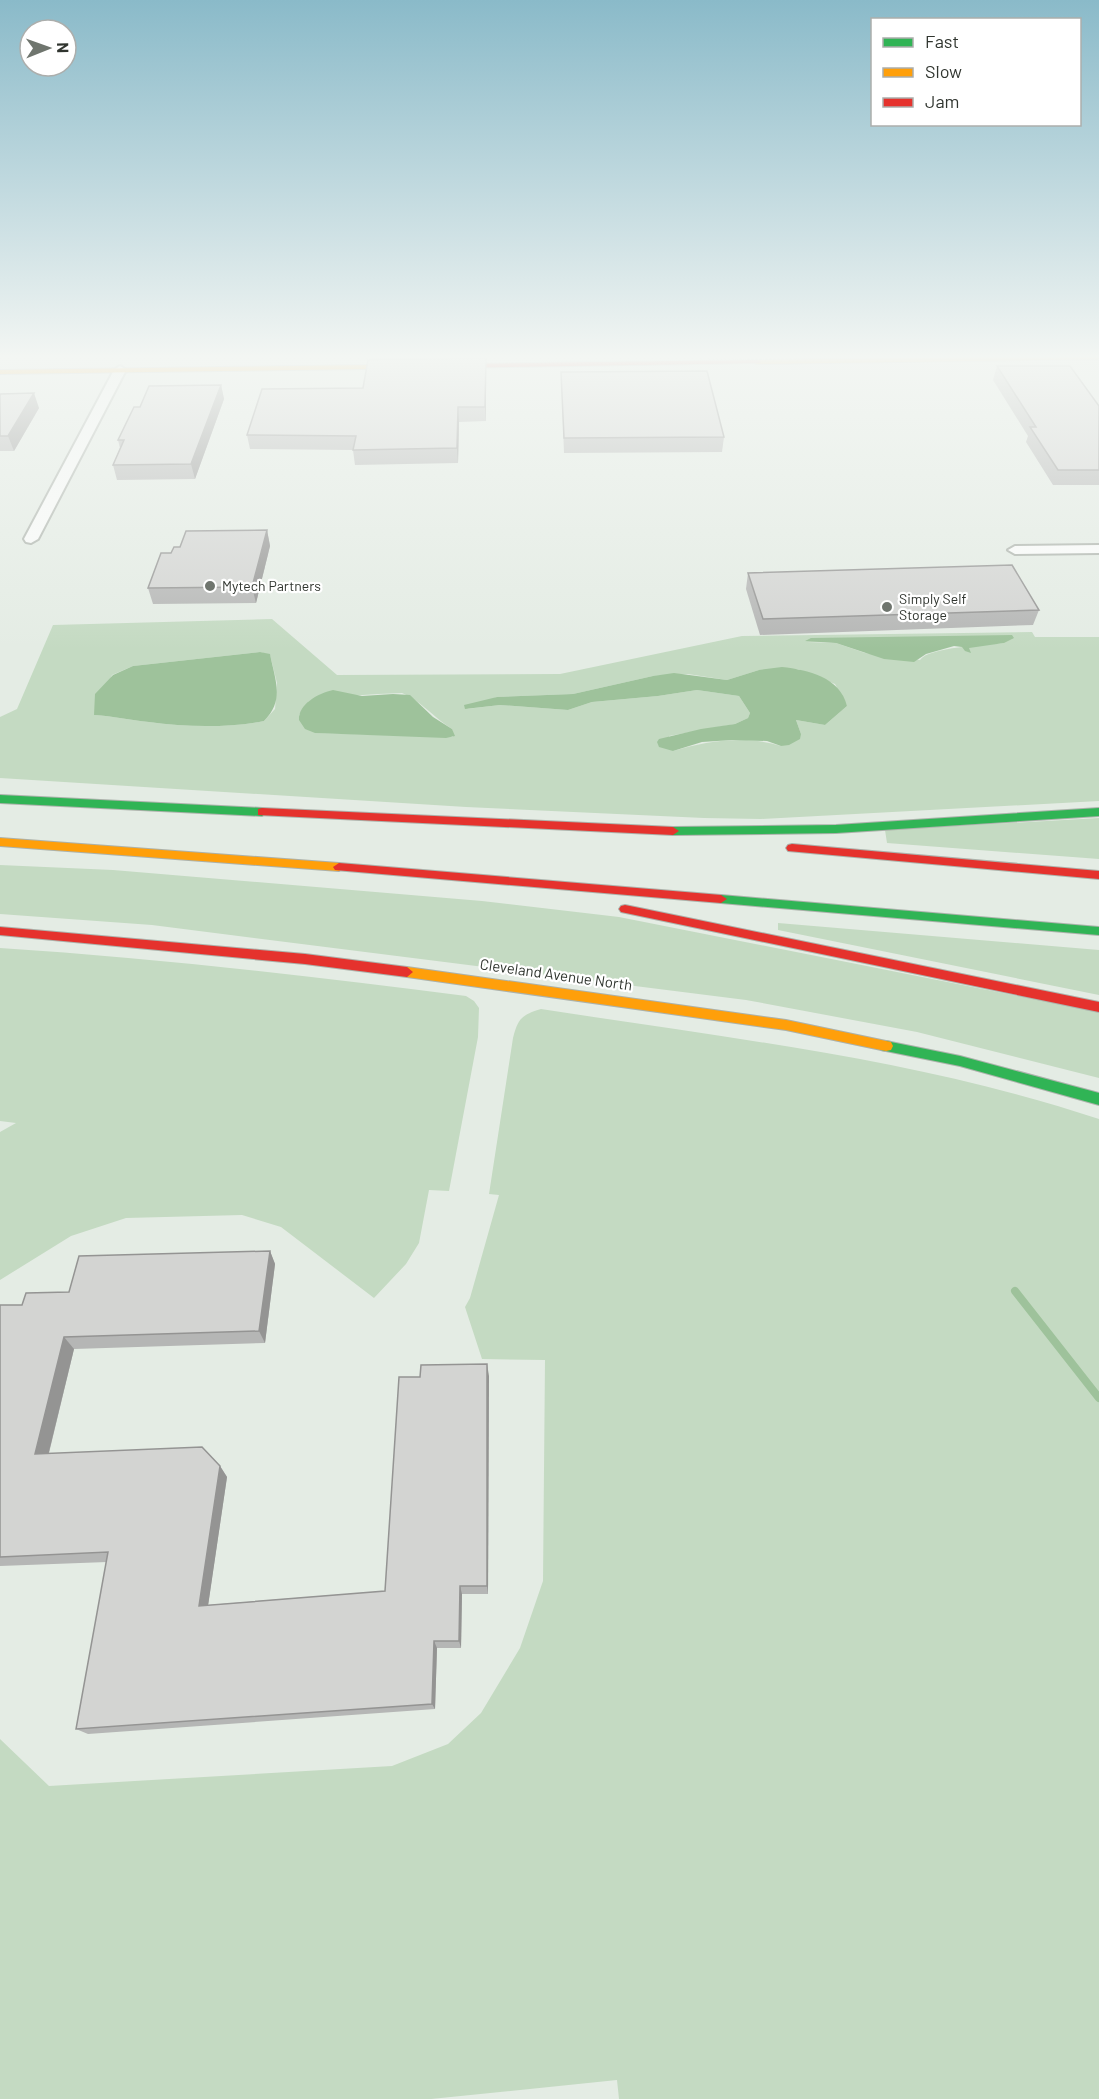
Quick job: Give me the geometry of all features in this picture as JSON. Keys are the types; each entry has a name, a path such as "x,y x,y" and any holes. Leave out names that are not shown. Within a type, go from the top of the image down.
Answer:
{"main road":[{"path":"0,799 578,829 706,832 824,829 1099,812"},
{"path":"578,829 744,844"},
{"path":"0,842 151,851 1099,931"},
{"path":"779,847 1099,875"},
{"path":"479,879 1099,1006"},
{"name":"Cleveland Avenue North","path":"0,931 316,960 786,1025 960,1061 1099,1099"}],"street":[{"path":"31,538 76,453"},
{"path":"1015,550 1099,549"}],"shaded area":[{"path":"272,619 337,675 560,674 742,636 1032,632 1035,637 1099,637 1099,801 761,819 704,818 466,807 0,778 0,717 17,709 53,625","holes":["807,642 1004,643 946,649 934,652 920,660 865,653 836,643","260,652 270,655 277,683 275,709 264,721 221,726 177,725 94,715 112,675 133,666","798,669 835,684 847,706 825,725 796,720 801,734 781,746 740,740 700,744 673,751 669,736 735,724 748,718 750,713 739,696 697,690 592,702 568,710 500,705 466,709 497,697 573,694 653,676 688,674 727,680 759,670","402,693 415,700 452,729 453,737 316,733 299,715 309,701"]},
{"path":"1012,635 1014,638 1004,643 969,648 971,653 962,647 954,646 926,654 914,662 884,659 836,643 805,641 811,638"},
{"path":"260,652 270,654 277,689 274,705 264,721 236,725 192,726 94,715 95,694 113,675 133,666"},
{"path":"782,667 802,670 822,677 838,688 847,706 825,725 796,720 801,734 800,739 789,745 781,746 767,741 732,740 702,742 673,751 659,747 657,742 659,739 735,724 748,718 750,713 739,696 697,690 592,702 568,710 500,705 465,709 464,705 497,697 573,694 674,673 727,680 759,670"},
{"path":"333,690 362,696 410,695 433,717 452,729 455,736 446,738 315,733 305,729 299,720 302,709 310,700"},
{"path":"1099,818 1099,859 887,843 885,830"},
{"path":"0,865 113,870 482,901 619,917 1099,1012 1099,1078 917,1032 746,1000 152,925 0,914"},
{"path":"778,923 1099,950 1099,995 778,930"},
{"path":"0,948 175,962 292,975 466,996 474,1001 479,1008 478,1037 449,1191 429,1190 419,1243 406,1264 374,1298 281,1227 242,1215 126,1218 71,1236 0,1280 0,1132 16,1123 0,1121"},
{"path":"541,1009 822,1052 892,1065 1031,1098 1099,1119 1099,2099 619,2099 617,2080 431,2099 0,2099 0,1739 49,1786 392,1766 448,1744 481,1713 520,1648 543,1581 545,1360 482,1359 465,1307 470,1298 499,1195 489,1194 513,1038 521,1019"}],"building":[{"path":"118,453 195,453 191,464 113,465"},
{"path":"1047,453 1099,453 1099,470 1058,470"},
{"name":"Mytech Partners","path":"267,530 252,587 148,588 161,553 171,553 174,547 180,547 186,531"},
{"name":"Simply Self Storage","path":"1012,565 1039,610 763,619 748,573"},
{"path":"270,1251 259,1331 64,1337 35,1454 202,1447 220,1466 199,1606 385,1591 399,1377 420,1377 421,1365 487,1364 487,1586 460,1586 459,1641 434,1641 432,1704 76,1729 108,1552 0,1557 0,1305 22,1305 26,1293 69,1292 79,1256"}],"waterway":[{"path":"1015,1291 1099,1398"}],"traffic: fast":[{"path":"0,799 262,812"},
{"path":"673,831 836,829 1099,812"},
{"path":"721,899 1099,931"},
{"path":"886,1046 960,1061 1099,1099"}],"traffic: slow":[{"path":"0,842 339,867"},
{"path":"407,972 786,1025 886,1046"}],"traffic: jam":[{"path":"262,812 673,831"},
{"path":"792,848 1099,875"},
{"path":"339,867 721,899"},
{"path":"625,909 1099,1007"},
{"path":"0,931 305,959 407,972"}],"place":[{"name":"Mytech Partners","path":"210,586"},
{"name":"Simply Self Storage","path":"887,607"}]}
